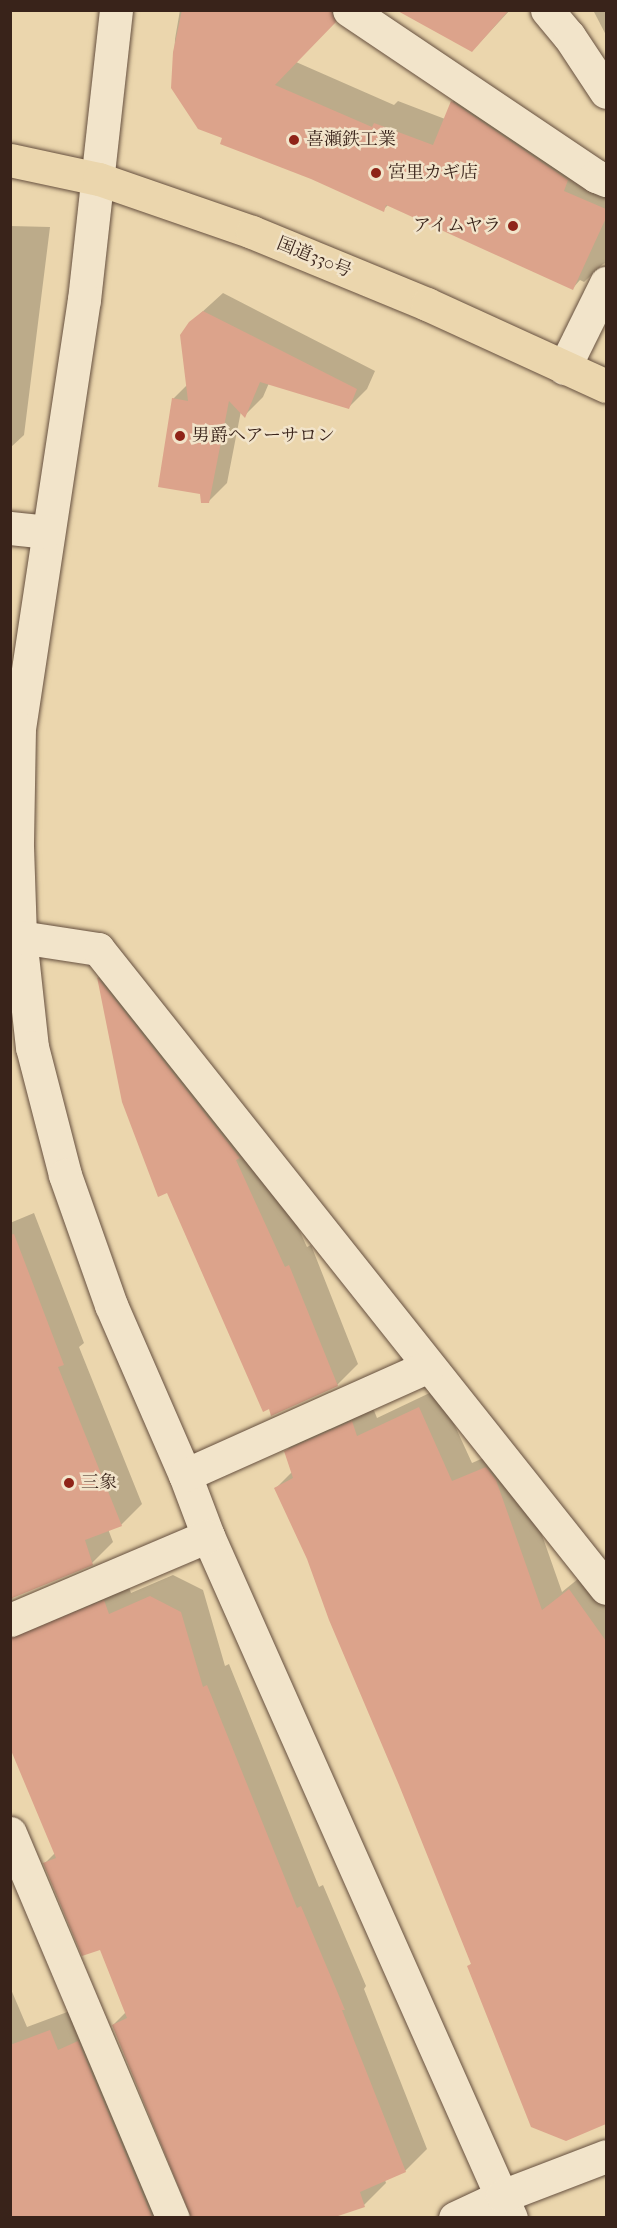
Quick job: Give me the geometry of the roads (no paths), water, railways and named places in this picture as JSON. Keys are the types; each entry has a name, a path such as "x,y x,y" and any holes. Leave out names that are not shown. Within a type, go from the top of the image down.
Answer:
{"highway":[{"name":"国道330号","path":"10,160 99,179 252,232 427,304 606,386"}],"street":[{"path":"116,10 84,299 46,532 19,728 18,1003 32,1047 65,1175 111,1305 185,1475 208,1536 506,2206"},
{"path":"349,10 596,176 606,180"},
{"path":"547,10 569,36 606,92"},
{"path":"564,368 606,283"},
{"path":"10,528 46,532"},
{"path":"20,936 98,949 606,1588"},
{"path":"185,1475 429,1366"},
{"path":"10,1620 208,1536"},
{"path":"10,1833 173,2217"},
{"path":"454,2217 506,2206 606,2156"}],"place":[{"name":"喜瀬鉄工業","path":"294,140"},
{"name":"宮里カギ店","path":"376,173"},
{"name":"アイムヤラ","path":"513,226"},
{"name":"男爵ヘアーサロン","path":"180,436"},
{"name":"三象","path":"69,1483"}]}
